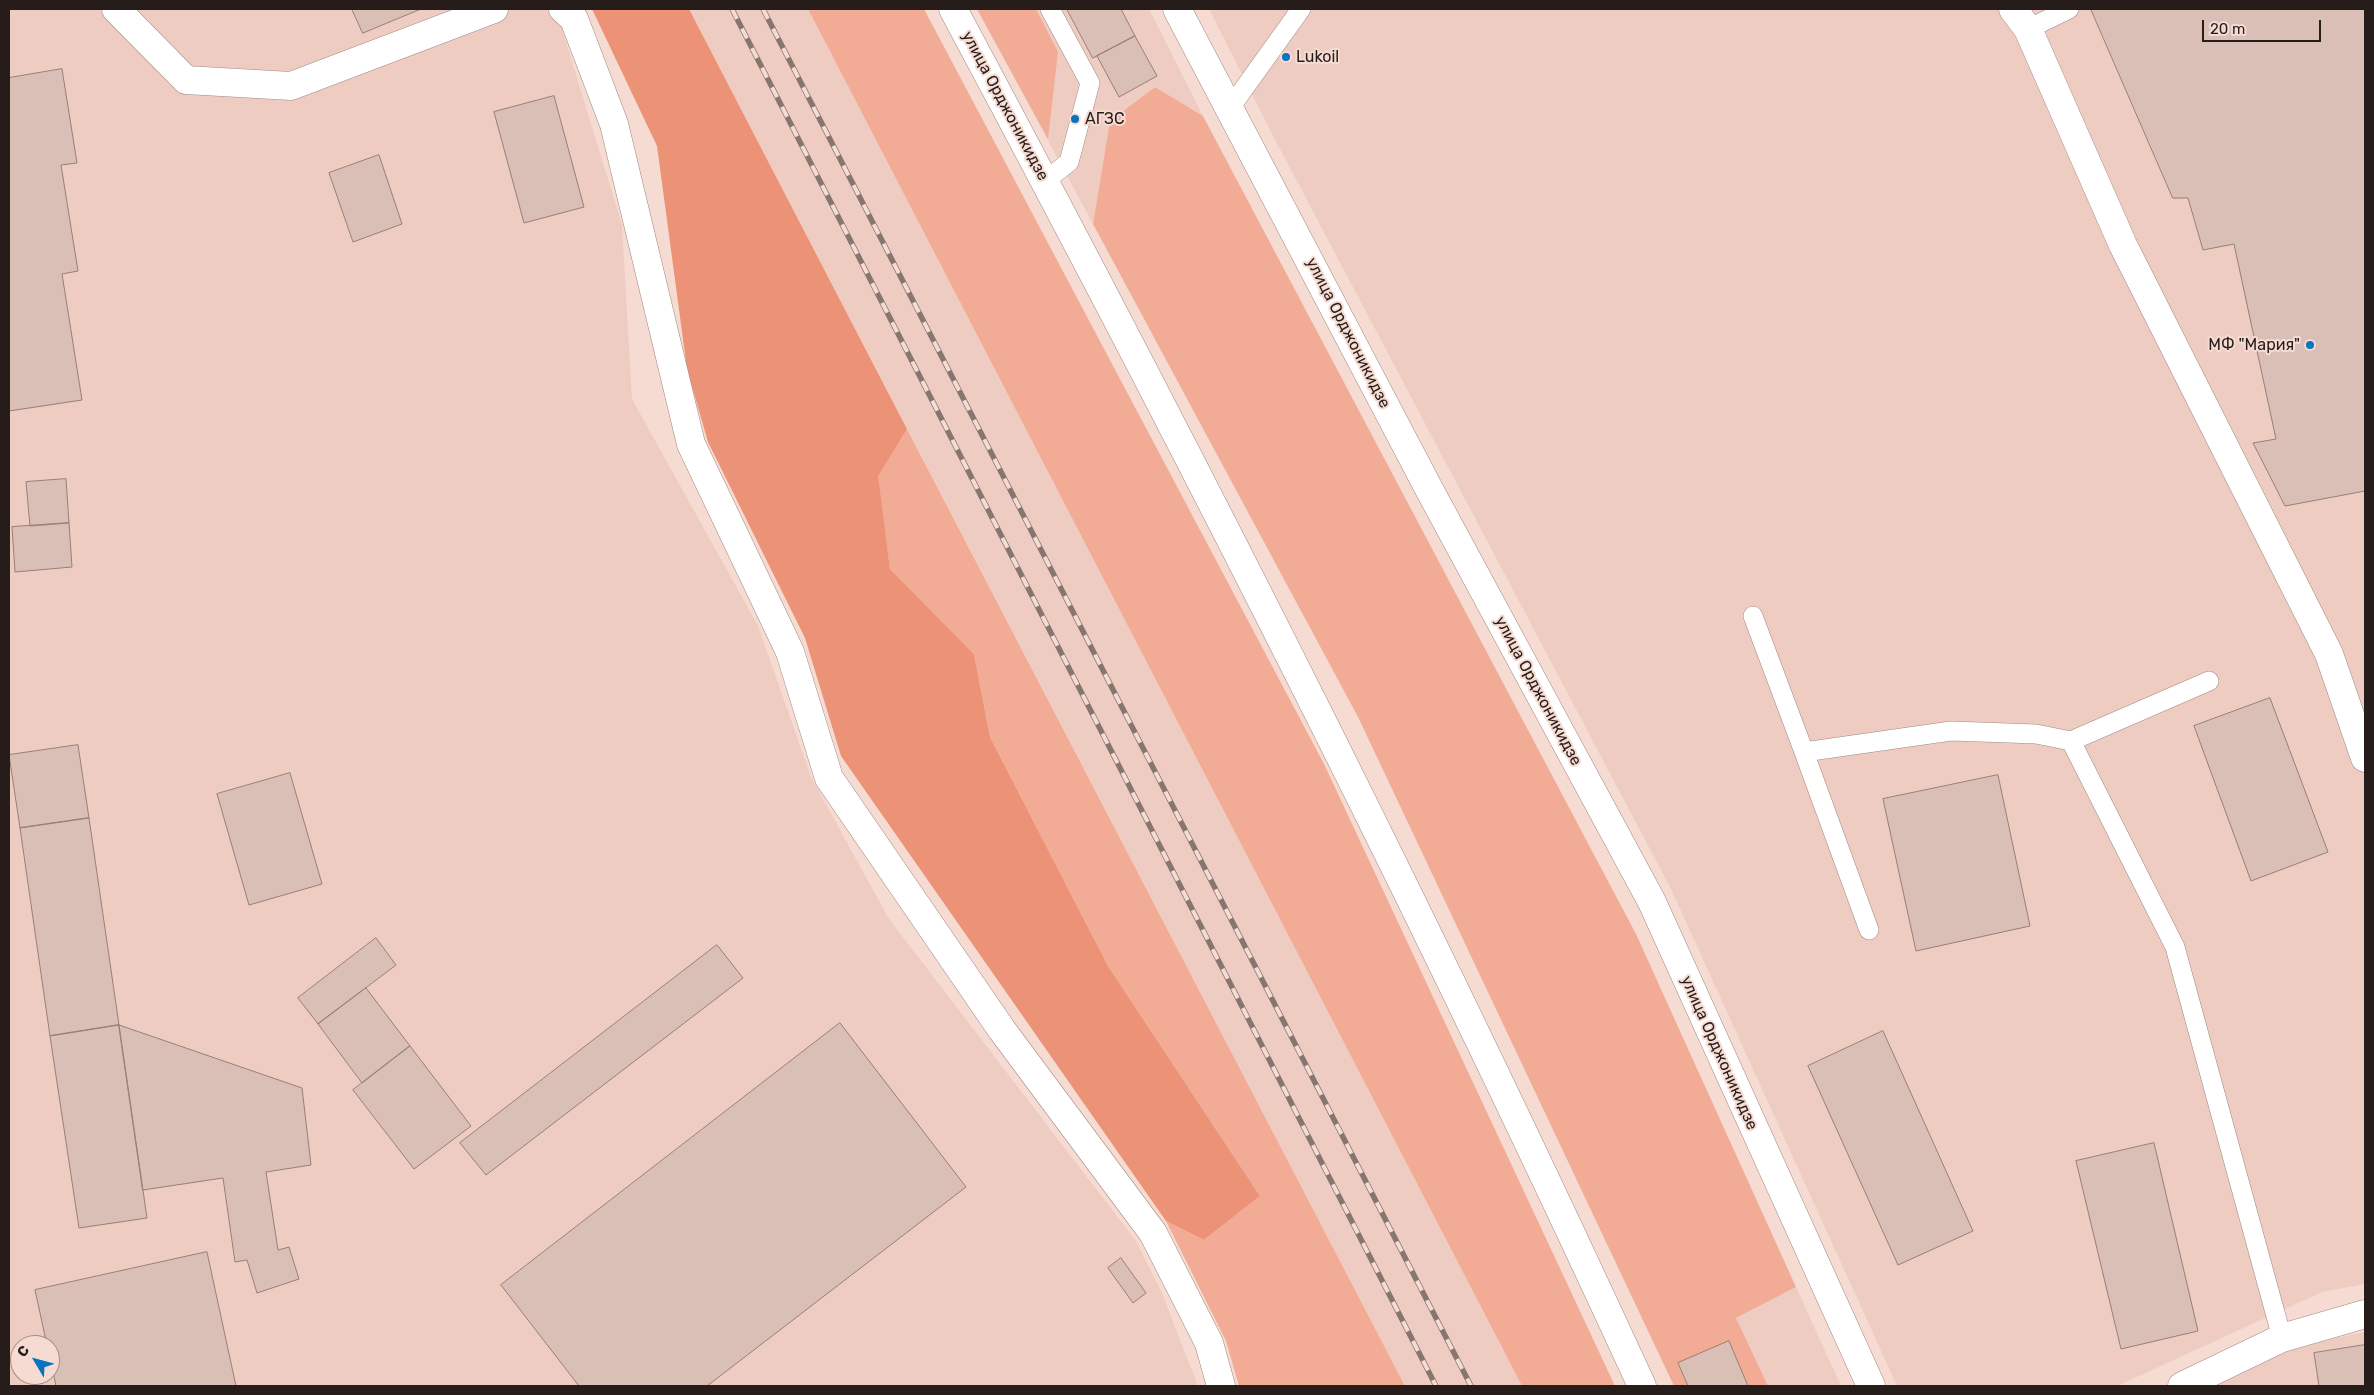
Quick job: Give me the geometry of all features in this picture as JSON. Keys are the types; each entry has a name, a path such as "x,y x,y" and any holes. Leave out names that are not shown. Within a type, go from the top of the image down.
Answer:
{"main road":[{"path":"116,9 186,80 291,86 494,9"},
{"path":"563,9 574,19 614,124 691,444 790,652 829,778 1002,1030 1153,1233 1209,1343 1221,1386"},
{"name":"улица Орджоникидзе","path":"953,9 1045,181 1340,755 1579,1249 1642,1386"},
{"name":"улица Орджоникидзе","path":"1178,9 1434,498 1652,902 1871,1386"},
{"path":"2020,19 2123,244 2329,654 2365,758"},
{"path":"2182,1386 2282,1338 2365,1314"}],"lane":[{"path":"1045,181 1069,162 1090,83 1050,9"},
{"path":"1230,108 1301,9"},
{"path":"2020,19 2070,9"},
{"path":"1753,616 1869,930"},
{"path":"1804,752 1951,731 2036,734 2071,741 2209,681"},
{"path":"2071,741 2175,947 2282,1338"}],"shaded area":[{"path":"9,9 556,9 622,225 632,399 758,626 811,777 889,919 1136,1241 1162,1293 1198,1386 9,1386"},
{"path":"592,9 689,9 907,429 878,476 890,569 974,654 990,737 1108,966 1260,1196 1204,1240 1166,1221 841,756 805,638 708,442 687,369 657,146"},
{"path":"689,9 808,9 1522,1386 1405,1386"},
{"path":"808,9 924,9 1324,764 1615,1386 1522,1386"},
{"name":"АГЗС","path":"977,9 1149,9 1203,116 1155,87 1110,121 1093,224"},
{"path":"977,9 1036,9 1058,52 1048,139"},
{"path":"1209,9 2365,9 2365,1284 2322,1292 2117,1386 1897,1386 1671,889 1271,132"},
{"path":"1155,87 1203,116 1636,934 1796,1287 1736,1318 1768,1386 1674,1386 1358,717 1093,224 1110,121"},
{"path":"907,429 1405,1386 1239,1386 1226,1341 1166,1221 1204,1240 1260,1196 1108,966 990,737 974,654 890,569 877,476"},
{"path":"1796,1287 1841,1386 1768,1386 1736,1318"},
{"path":"2365,1332 2365,1386 2208,1386 2302,1345"}],"building":[{"path":"352,9 421,9 363,33"},
{"path":"1067,9 1121,9 1135,36 1093,58"},
{"name":"МФ \"Мария\"","path":"2091,9 2365,9 2365,491 2285,506 2253,443 2276,439 2234,244 2203,250 2188,198 2173,198"},
{"path":"1135,36 1157,76 1119,97 1097,56"},
{"path":"62,69 77,163 61,165 78,271 62,274 82,400 9,411 9,78"},
{"path":"554,96 584,207 524,223 494,112"},
{"path":"379,155 402,224 353,242 329,173"},
{"path":"66,479 69,523 30,526 26,482"},
{"path":"69,523 72,567 15,572 12,527"},
{"path":"2270,698 2328,852 2251,881 2194,726"},
{"path":"78,745 89,818 20,828 9,755"},
{"path":"290,773 322,884 249,905 217,794"},
{"path":"1998,775 2030,926 1916,951 1883,799"},
{"path":"89,818 119,1025 50,1036 20,828"},
{"path":"376,938 396,965 318,1024 298,998"},
{"path":"717,945 743,978 486,1175 460,1143"},
{"path":"366,988 410,1046 362,1083 318,1024"},
{"path":"840,1023 966,1187 707,1386 579,1386 501,1285"},
{"path":"119,1025 147,1218 79,1228 50,1036"},
{"path":"119,1025 302,1088 311,1165 266,1172 278,1250 289,1247 299,1279 257,1293 247,1260 235,1262 223,1178 143,1190"},
{"path":"1883,1031 1973,1231 1898,1265 1808,1066"},
{"path":"410,1046 471,1126 414,1169 353,1090"},
{"path":"2154,1143 2198,1331 2121,1349 2076,1161"},
{"path":"207,1252 236,1386 56,1386 60,1385 60,1335 45,1335 35,1290"},
{"path":"1121,1258 1146,1293 1133,1303 1108,1268"},
{"path":"1729,1341 1748,1386 1688,1386 1678,1363"},
{"path":"2365,1345 2365,1386 2319,1386 2314,1353"}],"railway":[{"path":"732,9 1436,1386"},
{"path":"763,9 1471,1386"}],"place":[{"name":"Lukoil","path":"1286,57"},
{"name":"АГЗС","path":"1075,119"},
{"name":"МФ \"Мария\"","path":"2310,345"}]}
